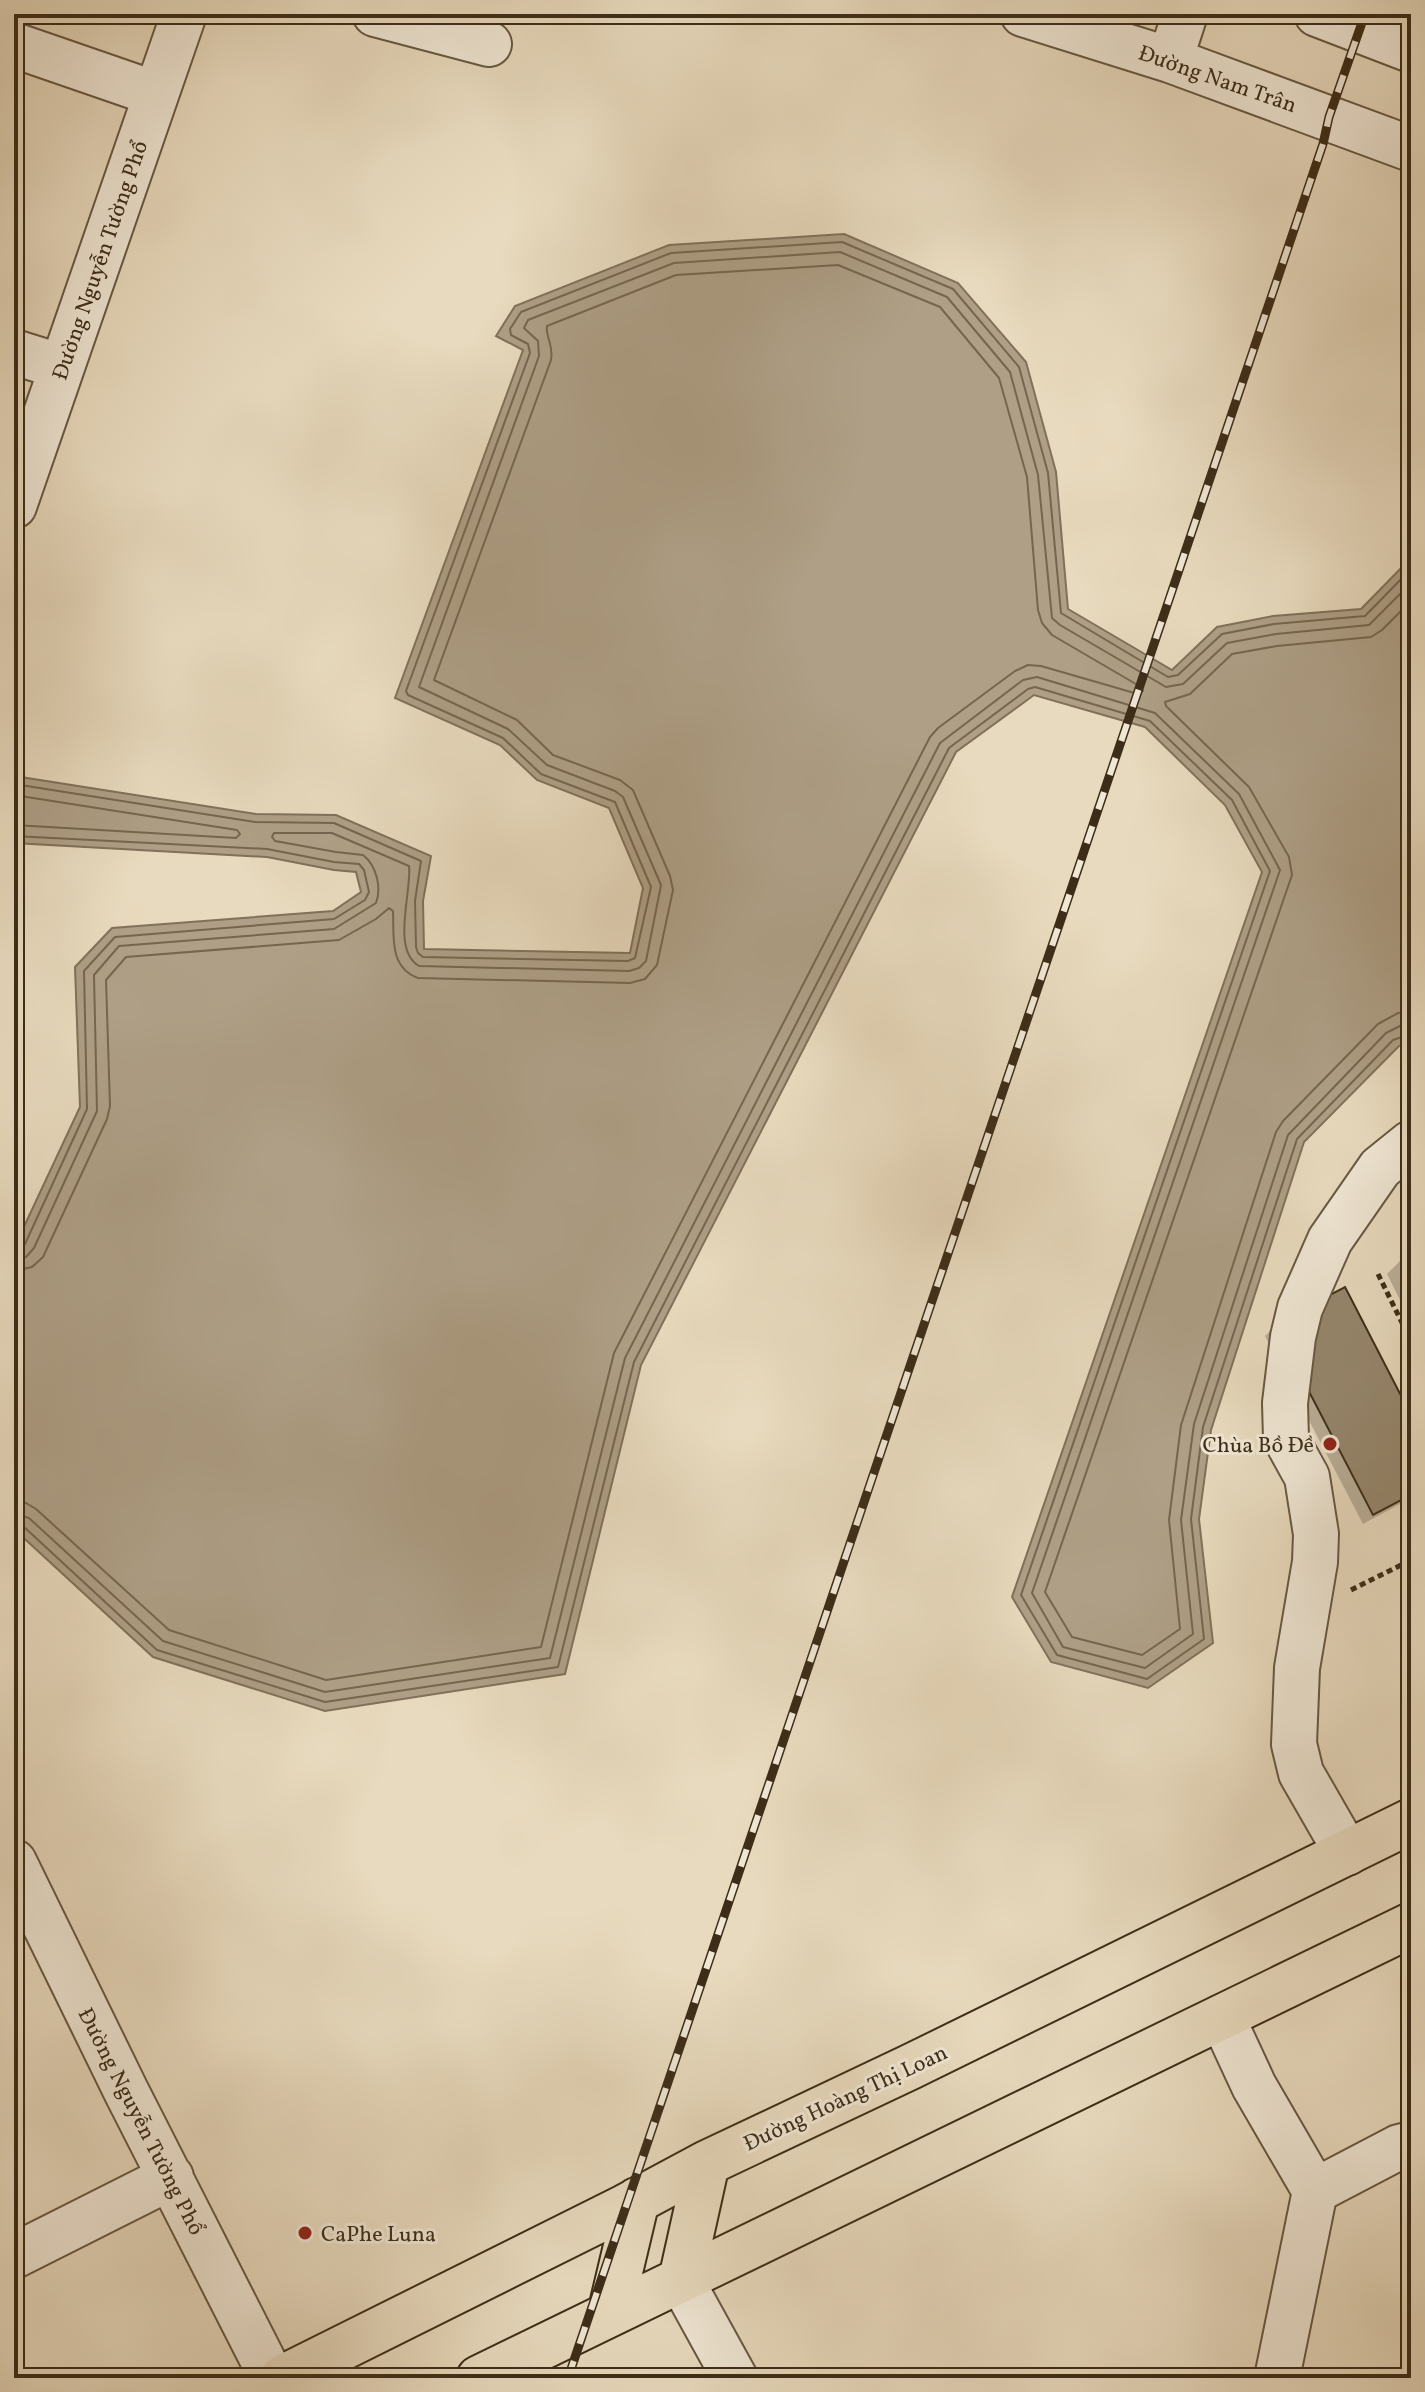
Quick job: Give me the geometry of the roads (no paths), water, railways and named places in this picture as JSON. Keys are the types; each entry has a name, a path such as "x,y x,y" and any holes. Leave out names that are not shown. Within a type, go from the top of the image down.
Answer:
{"main road":[{"name":"Đường Hoàng Thị Loan","path":"282,2378 707,2163 1411,1821"},
{"path":"479,2378 1411,1925"},
{"path":"681,2280 707,2163"},
{"path":"610,2314 637,2200"}],"street":[{"name":"Đường Nguyễn Tường Phổ","path":"14,506 184,14"},
{"path":"375,14 489,44"},
{"name":"Đường Nam Trân","path":"1023,14 1170,60 1411,149"},
{"path":"1170,60 1185,14"},
{"path":"1317,14 1411,50"},
{"path":"14,45 156,94"},
{"path":"14,352 62,367"},
{"path":"1347,1853 1301,1773 1294,1744 1297,1668 1315,1562 1316,1534 1307,1477 1286,1439 1285,1403 1300,1308 1330,1240 1380,1168 1411,1143"},
{"name":"Đường Nguyễn Tường Phổ","path":"14,1862 272,2378"},
{"path":"1222,2017 1254,2086 1315,2191 1277,2378"},
{"path":"1315,2191 1399,2147 1411,2144"},
{"path":"14,2256 171,2177"},
{"path":"681,2280 735,2378"}],"water":[{"path":"844,234 958,283 1026,362 1056,472 1068,609 1172,670 1217,627 1273,616 1361,609 1411,558 1411,1041 1399,1046 1304,1142 1211,1430 1199,1519 1213,1643 1148,1688 1051,1662 1012,1597 1262,872 1225,805 1145,727 1034,695 956,752 641,1365 565,1674 325,1711 153,1657 14,1529 14,1248 80,1107 75,967 112,928 333,911 361,892 356,872 267,857 14,843 14,776 256,814 336,815 431,856 423,901 424,949 630,953 643,888 609,808 537,780 500,745 395,698 523,350 496,336 515,306 669,245"}],"railway":[{"path":"568,2378 1365,14"}],"place":[{"name":"Chùa Bồ Đề","path":"1330,1444"},
{"name":"CaPhe Luna","path":"305,2233"}]}
